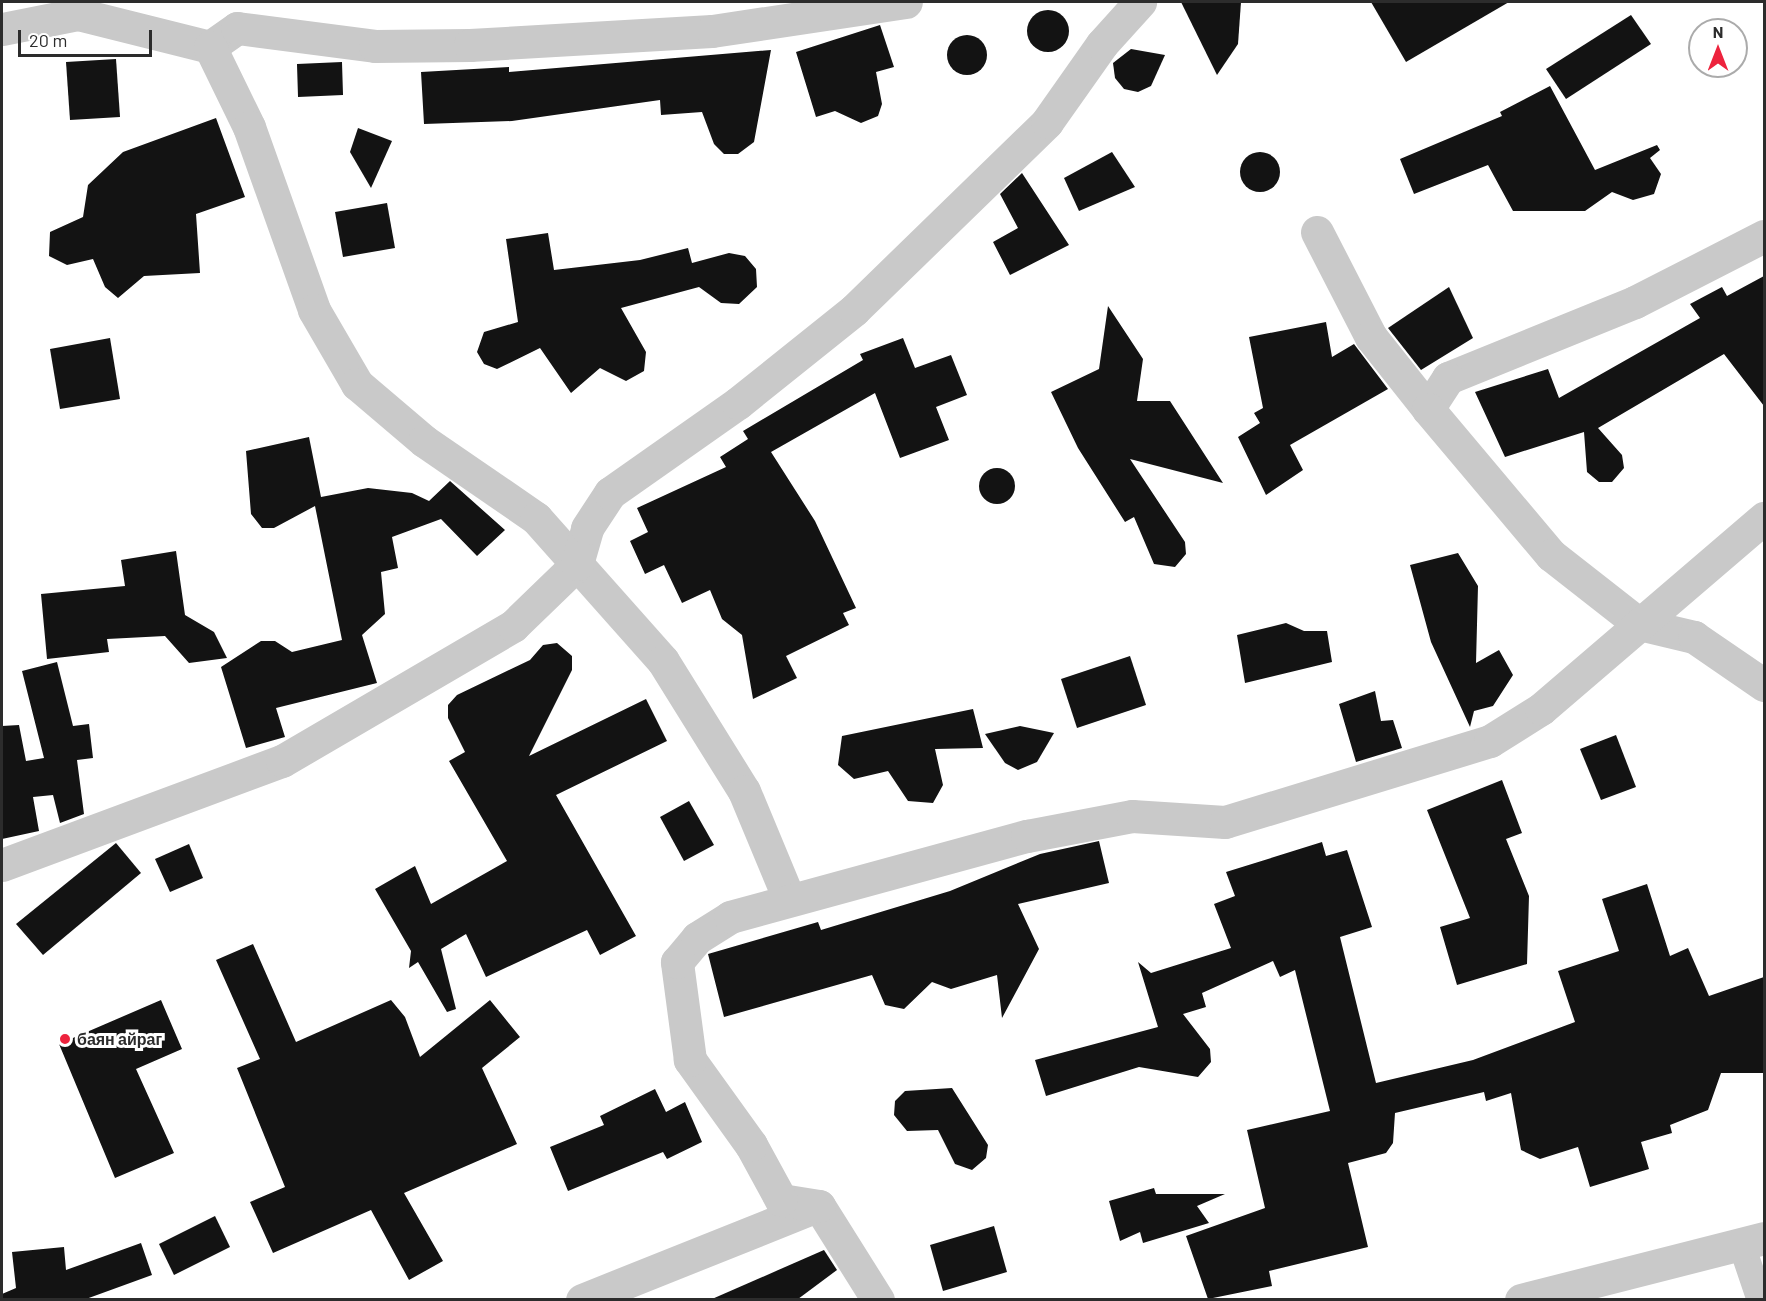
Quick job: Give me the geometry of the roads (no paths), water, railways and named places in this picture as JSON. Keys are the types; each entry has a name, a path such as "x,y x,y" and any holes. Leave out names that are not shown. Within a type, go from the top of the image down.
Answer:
{"street":[{"path":"2,28 78,14 210,46 237,28 375,46 712,31 906,2"},
{"path":"2,865 282,761 513,626 577,564 587,528 610,493 738,404 854,310 1047,122 1102,44 1140,2"},
{"path":"210,46 249,127 314,310 357,384 424,441 536,518 663,661 744,791 789,899"},
{"path":"1317,232 1371,337 1428,409 1551,555 1639,624 1694,637 1764,685"},
{"path":"1428,409 1448,378 1635,302 1764,236"},
{"path":"878,1299 819,1206 781,1200 751,1145 690,1060 678,989 676,962 697,938 730,917 789,899 1027,836 1132,816 1225,822 1437,760 1490,741 1540,709 1764,518"},
{"path":"582,1299 819,1206"},
{"path":"1521,1299 1753,1241"}],"lane":[{"path":"1753,1241 1760,1299"}],"place":[{"name":"баян айраг","path":"65,1039"}]}
